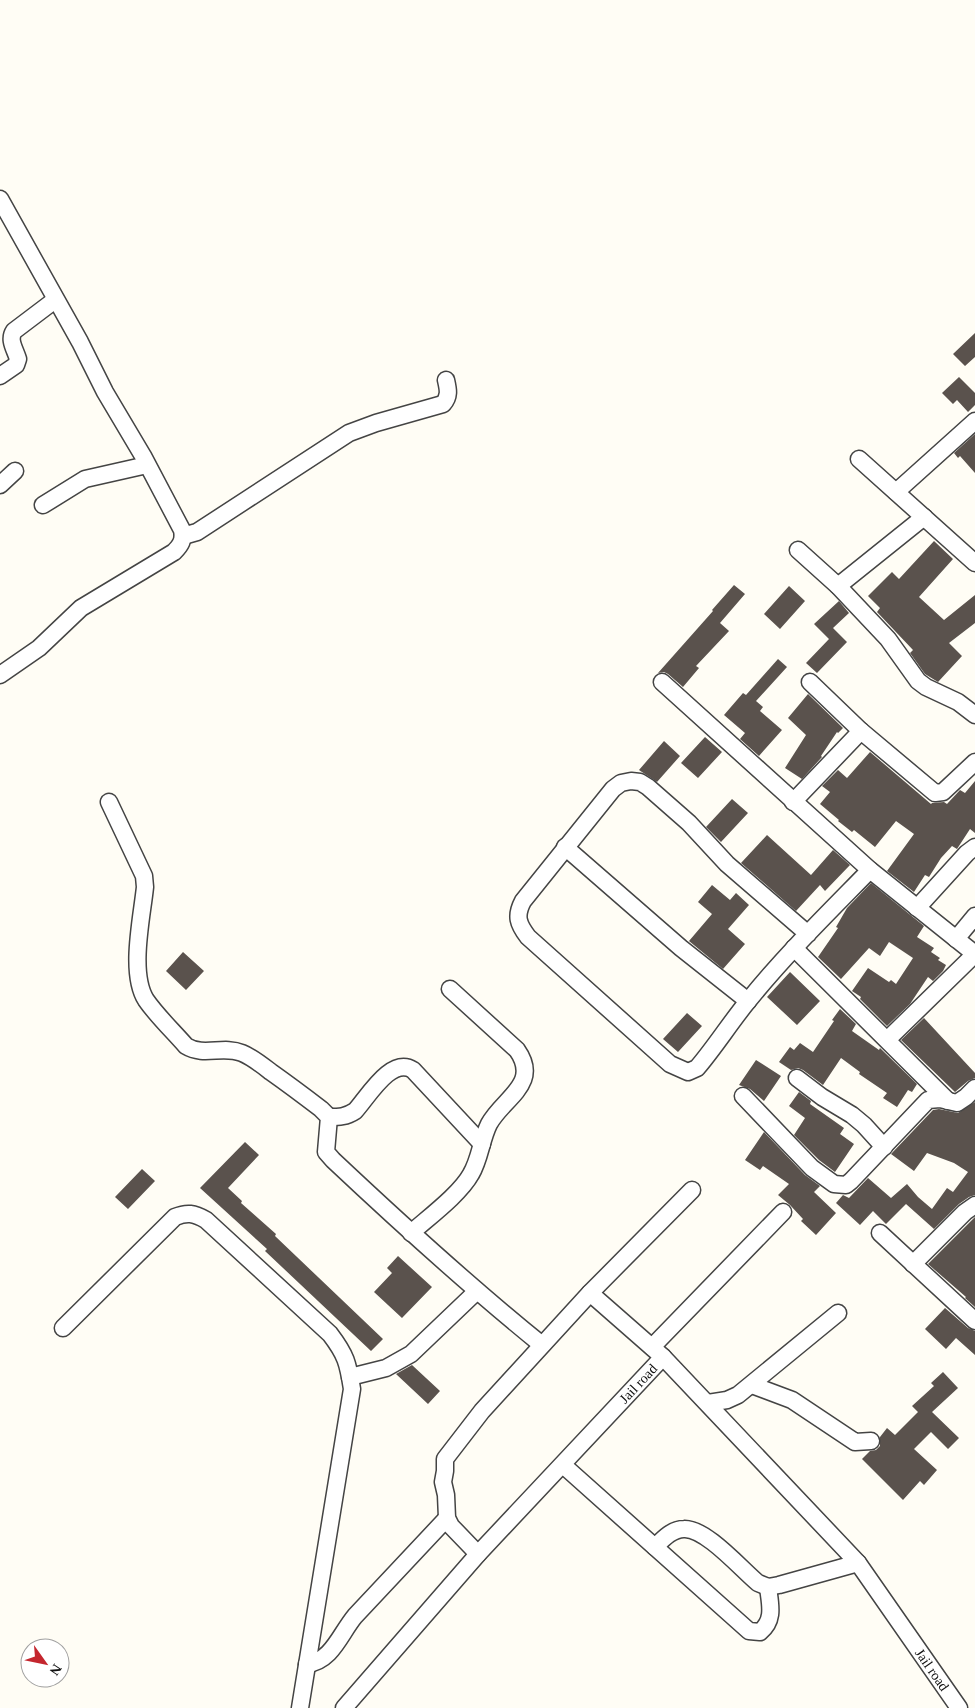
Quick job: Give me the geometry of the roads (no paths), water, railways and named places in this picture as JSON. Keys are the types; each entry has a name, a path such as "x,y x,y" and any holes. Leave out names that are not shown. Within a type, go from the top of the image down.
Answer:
{"street":[{"path":"0,198 80,342 105,392 147,465 182,530 183,536 180,547 174,552 81,608 39,648 0,675"},
{"path":"0,376 16,365 18,359 6,334 19,327 55,300"},
{"path":"183,536 197,532 349,433 376,423 443,404 447,399 448,393 446,380"},
{"path":"896,492 975,421"},
{"path":"859,459 975,563"},
{"path":"43,505 84,479 147,465"},
{"path":"0,485 14,471"},
{"path":"838,586 924,517"},
{"path":"798,550 838,586 888,639 918,681 926,688 958,702 975,715"},
{"path":"662,682 870,870 975,954 888,1039"},
{"path":"810,682 861,731 935,793 943,792 975,762"},
{"path":"793,802 861,731"},
{"path":"808,934 727,864 680,814 648,787 640,782 631,781 621,783 613,789 565,847 522,901 517,920 528,937 670,1064 688,1072 697,1068 748,1001 794,948 808,934 870,870"},
{"path":"109,802 144,876 137,962 139,981 146,999 186,1046 194,1051 222,1050 242,1053 258,1062 321,1108 329,1117 326,1152 333,1160 411,1233 542,1345"},
{"path":"565,847 681,948 748,1001"},
{"path":"917,908 967,853 975,847"},
{"path":"956,939 975,916"},
{"path":"794,948 948,1100"},
{"path":"411,1233 465,1184 477,1162 490,1123 517,1092 523,1081 525,1068 523,1059 517,1050 450,989"},
{"path":"329,1117 349,1115 391,1070 400,1066 407,1066 413,1070 482,1144"},
{"path":"797,1078 822,1098 852,1115 884,1147"},
{"path":"743,1096 812,1168 834,1184 846,1185 852,1181 928,1100 940,1099 957,1103 975,1088"},
{"path":"478,1554 455,1531 447,1518 446,1495 443,1482 446,1456 482,1411 590,1293 692,1190"},
{"path":"913,1264 965,1212 975,1205"},
{"path":"590,1293 658,1352 783,1212"},
{"path":"63,1328 174,1217 185,1213 196,1214 206,1220 330,1334 343,1352 349,1366 352,1389 300,1708"},
{"path":"880,1232 975,1321"},
{"path":"350,1377 386,1368 411,1354 477,1291"},
{"path":"708,1403 727,1400 738,1395 838,1313"},
{"name":"Jail road","path":"344,1708 478,1554 563,1465 658,1352 858,1563 959,1708"},
{"path":"752,1385 792,1400 855,1442 871,1442"},
{"path":"563,1465 749,1631 760,1632 770,1621 768,1587"},
{"path":"307,1664 316,1663 327,1657 354,1616 447,1518"},
{"path":"655,1547 670,1533 683,1529 694,1530 705,1536 758,1583 768,1587 858,1563"}]}
